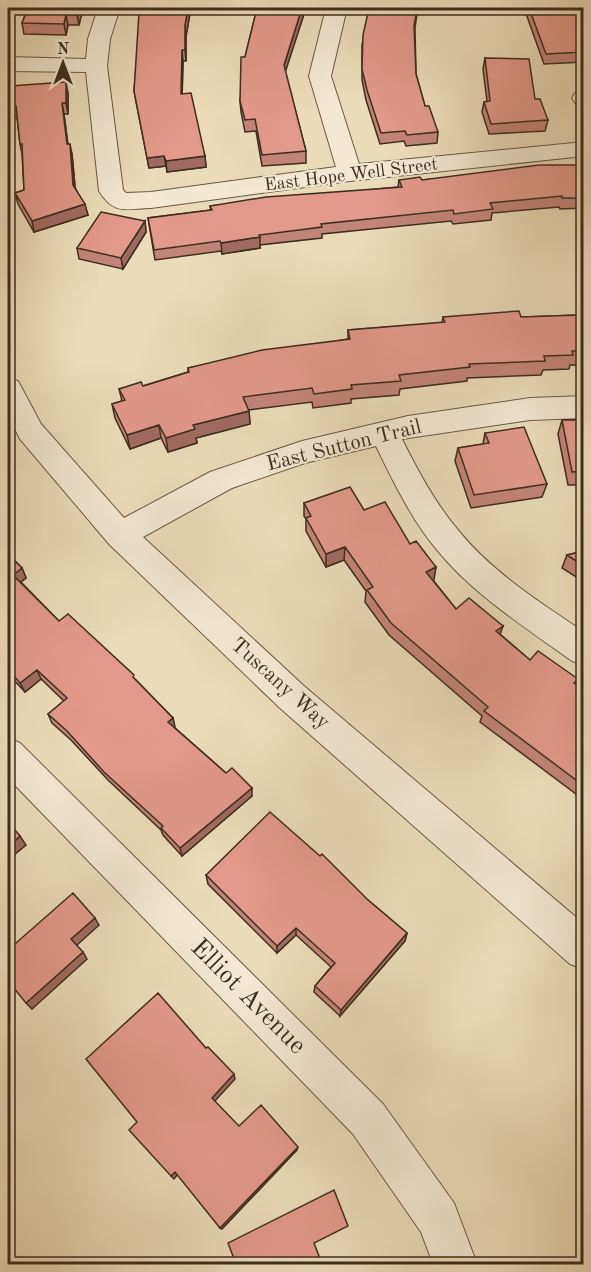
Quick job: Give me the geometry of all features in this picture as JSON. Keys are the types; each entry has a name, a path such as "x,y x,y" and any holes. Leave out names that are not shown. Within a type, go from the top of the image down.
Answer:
{"street":[{"path":"8,64 96,66 99,39 109,8"},
{"path":"336,8 320,76 351,173"},
{"name":"East Hope Well Street","path":"96,66 111,191 119,201 151,200 351,173 584,149"},
{"name":"Tuscany Way","path":"8,388 30,431 120,535 292,697 584,950"},
{"name":"East Sutton Trail","path":"120,535 221,480 302,452 384,433 530,409 584,407"},
{"path":"384,433 405,475 447,540 494,588 584,651"},
{"name":"Elliot Avenue","path":"8,755 368,1119 438,1219 455,1264"}],"building":[{"path":"28,8 78,8 77,15 66,14 64,24 22,23"},
{"path":"141,8 188,8 185,50 182,50 181,94 191,93 205,156 166,161 164,156 147,158 134,91"},
{"path":"257,8 302,8 284,65 306,151 262,155 255,119 245,120 240,101 241,57 245,57"},
{"path":"369,8 417,8 414,26 416,74 425,106 429,106 438,132 407,135 405,131 381,133 362,69 363,35"},
{"path":"529,8 573,8 584,32 584,52 546,54"},
{"path":"485,58 529,59 535,99 540,99 548,120 491,124 484,102 490,101"},
{"path":"66,82 66,103 62,103 67,144 70,144 73,185 85,204 32,221 15,193 24,190 22,144 20,144 16,106 9,106 10,86"},
{"path":"539,165 584,165 584,198 562,198 562,196 490,203 493,209 454,214 453,210 321,224 322,227 259,235 260,237 154,250 148,218 212,210 210,206 266,197 402,187 399,180 420,177 422,180"},
{"path":"101,212 145,221 121,258 77,248"},
{"path":"580,305 584,305 584,351 572,351 573,355 544,356 545,361 469,364 470,367 399,375 401,381 351,385 352,389 314,394 312,388 243,397 249,411 193,425 195,429 166,438 159,425 127,435 112,404 125,400 119,389 141,382 143,386 189,372 188,368 262,350 350,339 348,330 445,322 443,317 519,311 521,317 581,315"},
{"path":"562,420 584,420 584,471 572,472"},
{"path":"524,427 547,484 474,495 458,448 489,443 485,433"},
{"path":"350,487 364,510 385,502 410,544 416,541 436,567 426,572 456,609 469,598 503,626 496,631 530,660 538,651 578,679 574,683 584,689 584,786 484,711 488,707 391,623 367,590 373,587 345,547 326,554 306,518 311,516 304,503"},
{"path":"584,551 584,566 567,555"},
{"path":"8,554 22,568 13,575 59,621 68,614 134,675 133,677 173,718 168,722 226,773 232,768 252,788 180,848 161,828 163,826 104,772 67,731 48,714 67,698 37,670 20,683 8,669"},
{"path":"270,812 320,856 322,854 368,900 407,933 341,1010 315,986 335,963 296,928 277,946 206,875"},
{"path":"8,822 20,836 8,847"},
{"path":"73,893 95,918 71,939 83,952 26,1003 8,981 8,950"},
{"path":"158,993 206,1048 208,1047 234,1074 212,1098 239,1126 261,1105 298,1147 220,1228 175,1172 171,1176 129,1130 137,1122 86,1059"},
{"path":"334,1190 348,1226 314,1243 322,1264 236,1264 228,1243"}]}
